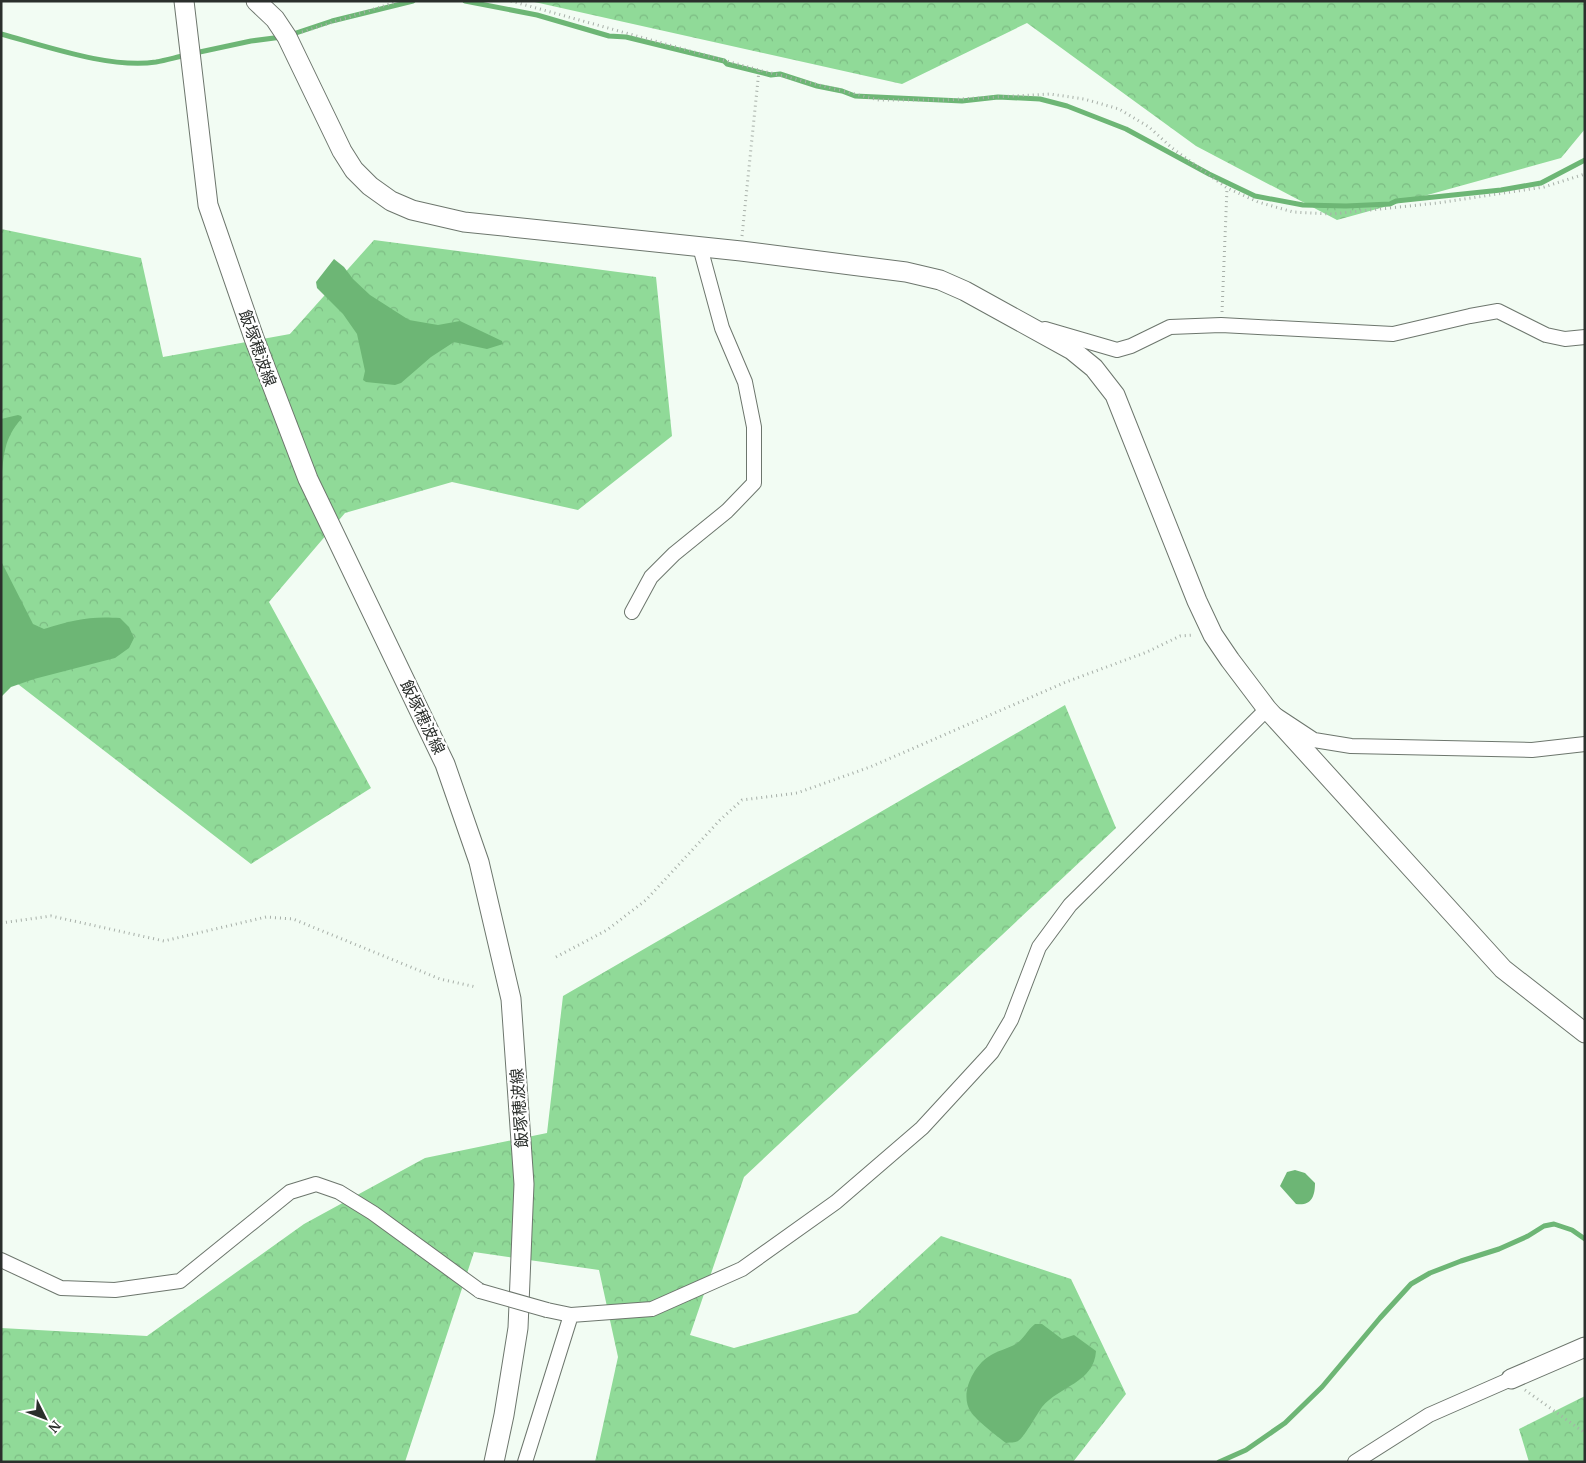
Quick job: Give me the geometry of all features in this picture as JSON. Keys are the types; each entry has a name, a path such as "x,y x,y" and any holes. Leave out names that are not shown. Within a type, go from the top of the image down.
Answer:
{"street":[{"name":"飯塚穂波線","path":"184,1 208,205 254,338 308,479 446,764 479,862 511,999 524,1184 518,1328 504,1416 494,1462"},
{"path":"256,1 275,19 287,37 342,151 354,170 370,186 392,201 412,210 464,222 741,251 906,272 940,280 965,290 1072,350 1094,368 1115,395 1193,592 1213,635 1266,709 1503,969 1585,1033"},
{"path":"632,612 650,577 674,554 727,512 754,482 754,427 745,382 722,328 700,247"},
{"path":"1025,323 1118,350 1131,346 1170,327 1221,325 1393,334 1498,311 1546,335 1565,339 1585,337"},
{"path":"1266,709 1314,740 1351,746 1532,750 1585,744"},
{"path":"1,1260 61,1288 116,1290 180,1281 290,1192 316,1184 339,1192 373,1213 480,1291 571,1315 652,1309 742,1270 836,1202 922,1128 992,1052 1010,1020 1039,947 1070,906 1266,709"},
{"path":"525,1462 571,1315"},
{"path":"1355,1462 1429,1415 1585,1347"}],"path":[{"path":"287,37 399,1"},
{"path":"511,1 759,70 879,100 943,100 1050,94 1084,99 1119,109 1150,127 1172,148 1227,188 1258,202 1293,212 1332,214 1438,203 1544,187 1585,174"},
{"path":"741,251 759,70"},
{"path":"1221,325 1227,188"},
{"path":"556,957 608,930 646,900 720,820 742,800 797,793 806,790 870,767 1066,682 1147,652 1180,636 1213,635"},
{"path":"1,924 51,916 164,941 266,917 294,919 440,979 476,987"},
{"path":"1510,1380 1585,1434"}],"green space":[{"path":"530,1 1585,1 1585,129 1561,158 1337,220 1196,146 1027,23 902,84"},
{"path":"1,229 141,258 163,357 290,334 374,240 656,277 672,436 578,510 452,482 345,513 269,602 371,788 251,864 1,671"},
{"path":"1065,705 1116,828 744,1177 690,1335 734,1348 857,1313 941,1236 1071,1279 1126,1394 1073,1462 595,1462 618,1357 599,1270 474,1252 405,1462 1,1462 1,1328 147,1336 304,1224 425,1158 547,1133 563,996"},
{"path":"1585,1396 1585,1462 1529,1462 1519,1429"}],"shaded area":[{"path":"334,259 370,295 409,320 438,325 460,321 502,341 503,344 487,349 454,342 431,357 401,383 395,385 366,382 363,380 365,371 357,334 343,314 317,288 316,282"},
{"path":"18,415 22,418 11,433 8,441 1,482 1,419"},
{"path":"1,561 33,624 44,629 81,619 120,618 129,627 134,638 129,648 115,658 34,679 11,687 1,697"},
{"path":"1295,1170 1305,1173 1315,1183 1313,1196 1305,1204 1296,1204 1280,1186 1287,1172"},
{"path":"1035,1324 1042,1324 1062,1339 1074,1335 1096,1351 1094,1362 1083,1377 1057,1394 1042,1407 1018,1441 1006,1443 982,1424 971,1412 966,1398 967,1390 973,1374 982,1362 994,1353 1016,1344"}],"waterway":[{"path":"290,35 332,21 413,1"},
{"path":"465,1 537,15 609,36 626,37 724,61 727,64 771,75 780,74 855,96 962,101 998,97 1040,99 1067,106 1126,129 1209,174 1255,196 1303,205 1390,204 1396,201 1501,190 1541,183 1585,160"},
{"path":"1,34 78,55 119,62 156,62 187,55"},
{"path":"195,53 251,41 282,37"},
{"path":"1219,1462 1246,1450 1285,1423 1322,1387 1411,1284 1430,1273 1499,1249 1528,1236 1544,1226 1554,1224 1572,1230 1585,1239"}]}
